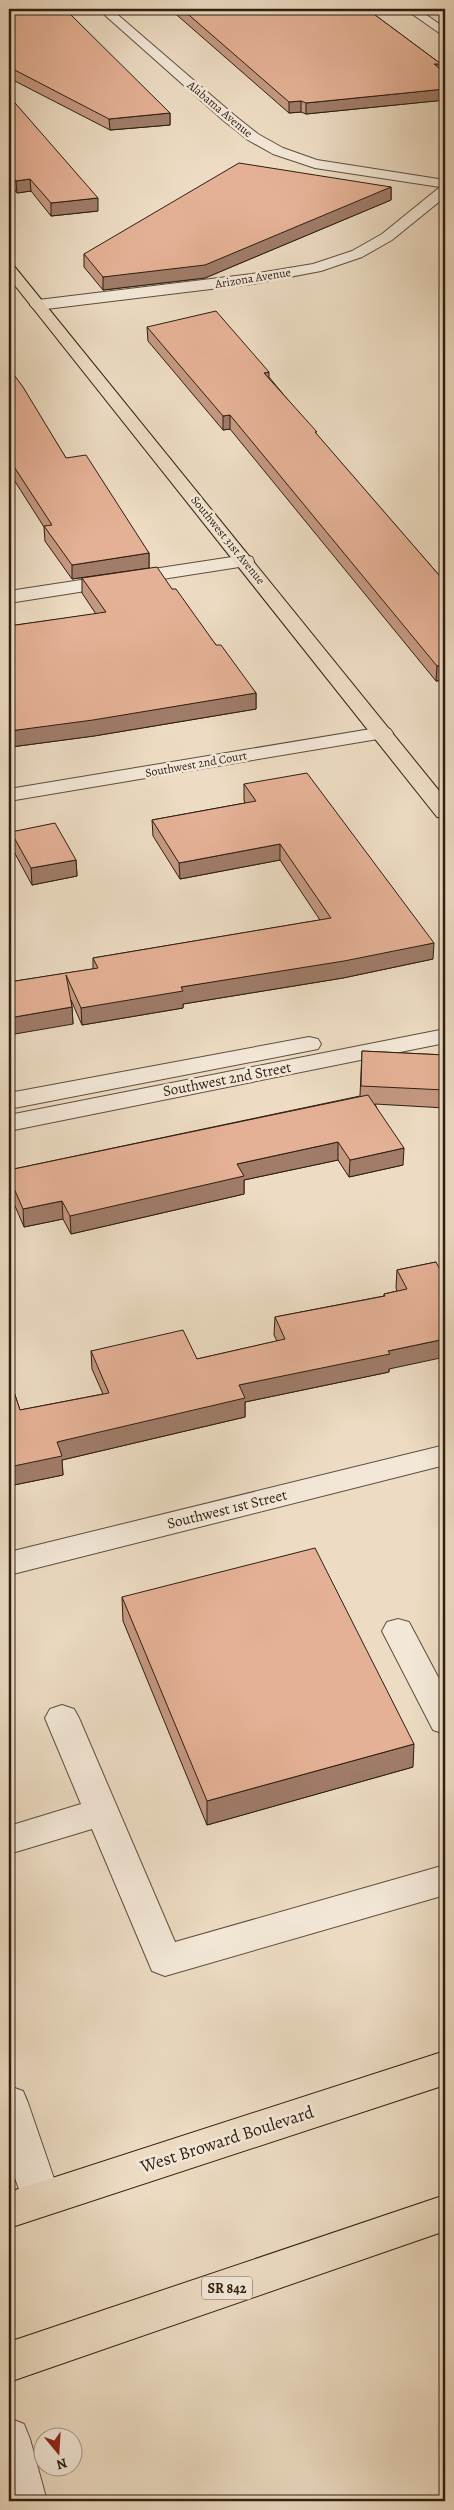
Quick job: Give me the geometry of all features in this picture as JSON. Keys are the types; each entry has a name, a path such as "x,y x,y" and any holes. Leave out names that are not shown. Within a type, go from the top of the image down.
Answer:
{"main road":[{"name":"Southwest 31st Avenue","path":"9,269 445,812"},
{"name":"West Broward Boulevard","path":"25,2204 445,2068"},
{"name":"SR 842","path":"9,2362 445,2213"}],"street":[{"name":"Alabama Avenue","path":"104,9 229,118 253,137 278,151 315,164 445,184"},
{"path":"411,9 445,33"},
{"name":"Arizona Avenue","path":"38,305 252,279 316,268 357,254 387,237 445,190"},
{"path":"9,597 245,562"},
{"name":"Southwest 2nd Court","path":"9,796 383,733"},
{"name":"Southwest 2nd Street","path":"9,1101 445,1018"},
{"name":"Southwest 2nd Street","path":"9,1123 445,1036"},
{"name":"Southwest 1st Street","path":"9,1564 445,1455"},
{"path":"398,1631 445,1721"},
{"path":"62,1718 165,1960 445,1880"},
{"path":"9,1840 101,1812"},
{"path":"9,2103 25,2204"},
{"path":"9,2439 25,2501"}],"building":[{"path":"65,9 170,113 109,119 9,67 9,11"},
{"path":"182,9 367,9 441,64 434,64 445,73 445,89 306,103 301,101 289,102"},
{"path":"9,96 98,198 51,203 30,179 16,181 9,171"},
{"path":"239,163 391,187 205,265 103,277 84,254"},
{"path":"216,311 269,372 264,373 445,582 445,664 437,666 230,415 223,416 147,327"},
{"path":"9,368 23,387 66,458 86,455 149,553 72,565 44,526 52,525 9,459"},
{"path":"157,567 172,589 176,589 216,645 221,645 256,693 93,720 10,731 9,626 106,612 82,578"},
{"path":"307,773 434,943 344,961 181,987 183,991 81,1008 66,975 72,1007 9,1018 9,982 98,968 93,958 331,918 280,844 179,863 152,820 256,801 244,784"},
{"path":"55,823 76,860 31,868 11,832"},
{"path":"362,1051 445,1055 445,1090 361,1086"},
{"path":"368,1095 404,1148 350,1160 338,1142 237,1164 244,1176 70,1216 62,1201 23,1209 9,1177 9,1170"},
{"path":"436,1262 445,1279 445,1339 388,1351 390,1354 239,1385 245,1398 57,1442 62,1456 9,1467 9,1377 20,1410 109,1393 91,1351 183,1330 197,1359 285,1339 275,1317 385,1296 384,1294 407,1289 397,1270"},
{"path":"315,1548 414,1744 207,1801 122,1597"}]}
